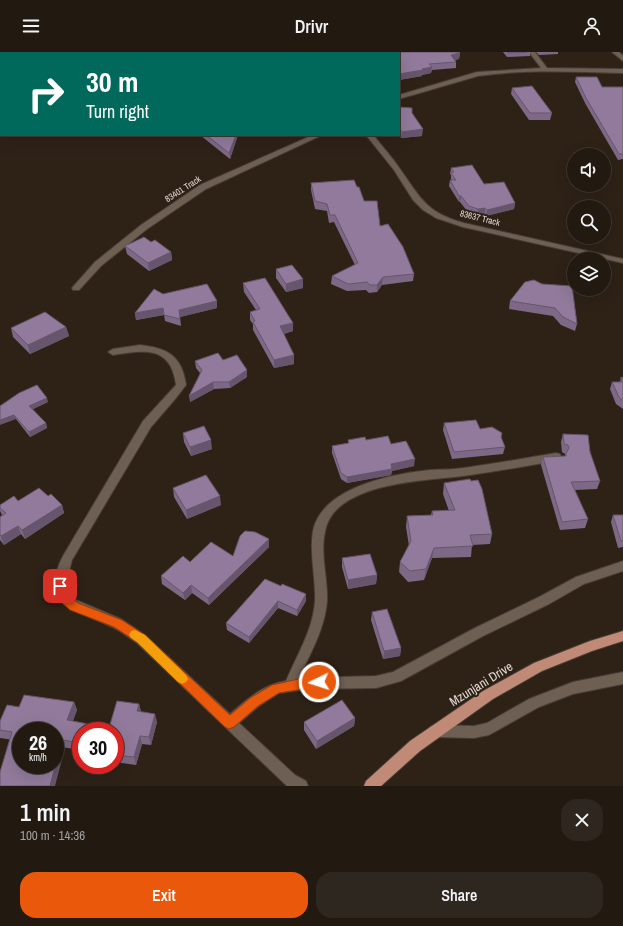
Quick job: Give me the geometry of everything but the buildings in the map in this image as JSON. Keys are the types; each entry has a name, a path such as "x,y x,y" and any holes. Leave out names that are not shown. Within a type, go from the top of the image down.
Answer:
{"main road":[{"name":"Mzunjani Drive","path":"370,786 415,746 488,695 538,667 590,646 623,636"}],"street":[{"path":"532,52 545,70"},
{"path":"615,52 623,58"},
{"path":"400,97 477,74 505,70 623,71"},
{"name":"83401 Track","path":"76,288 98,264 144,227 203,187 317,136"},
{"name":"83637 Track","path":"370,136 387,156 408,187 423,205 438,216 449,221 485,230 623,261"},
{"path":"113,352 140,348 160,352 171,360 179,371 180,385 173,396 147,424 81,533 67,559 62,573 60,586 65,599 74,607 118,624 141,639 290,780 301,786"},
{"path":"290,685 313,633 320,609 319,530 324,518 335,504 354,493 400,479 419,475 462,472 560,457"},
{"path":"229,723 267,693 290,685 307,682 376,682 396,677 479,632 545,600 580,580 623,566"},
{"path":"435,731 474,732 489,729 534,703 566,690 623,678"}],"slow traffic":[{"path":"135,635 182,679"}],"route":[{"path":"60,586 65,599 74,607 118,624 141,639 229,723 254,702 276,688 307,682 319,682"}]}
